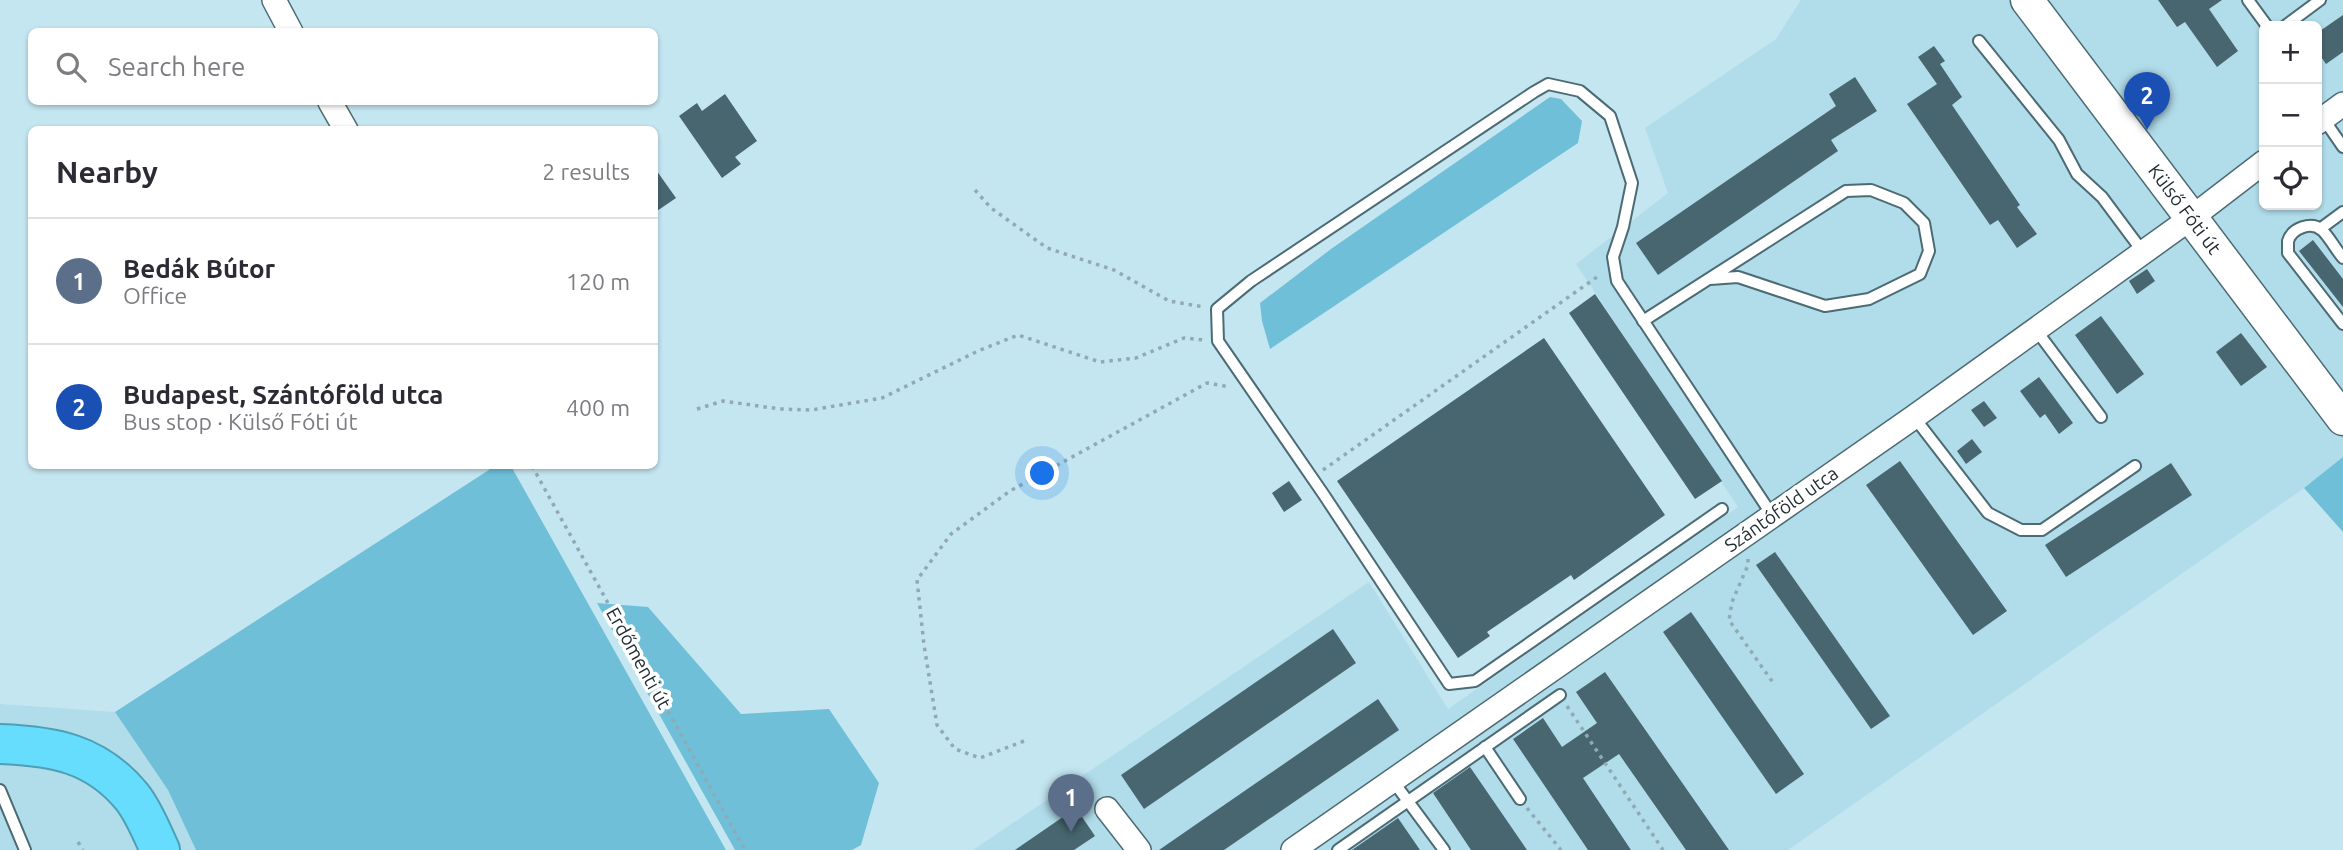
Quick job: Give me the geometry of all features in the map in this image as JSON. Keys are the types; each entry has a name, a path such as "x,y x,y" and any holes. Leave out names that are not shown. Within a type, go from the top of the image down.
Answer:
{"highway":[{"path":"0,744 51,747 79,756 105,771 133,797 160,850"}],"main road":[{"name":"Külső Fóti út","path":"2027,0 2343,419"}],"street":[{"path":"274,0 289,28"},
{"path":"2322,119 2343,104"},
{"path":"332,105 344,126"},
{"name":"Szántóföld utca","path":"1293,850 1914,417 2191,218 2259,166"},
{"path":"1107,809 1139,850"}],"lane":[{"path":"2248,0 2263,21"},
{"path":"2292,21 2320,0"},
{"path":"1979,41 2059,140 2077,174 2102,197 2143,252"},
{"path":"1722,509 1475,681 1449,684 1217,341 1217,309 1251,281 1548,84 1580,91 1610,116 1632,183 1623,227 1613,257 1616,281 1772,515"},
{"path":"2322,122 2343,147"},
{"path":"1643,321 1846,191 1871,190 1904,203 1924,223 1929,251 1920,274 1868,299 1825,306 1738,277 1710,279"},
{"path":"2320,229 2343,212"},
{"path":"2343,258 2320,229 2312,226 2302,227 2294,232 2288,242 2288,253 2343,324"},
{"path":"2036,330 2101,417"},
{"path":"1914,417 1987,513 2021,530 2042,530 2135,466"},
{"path":"1338,850 1560,695"},
{"path":"1485,747 1520,799"},
{"path":"1393,780 1444,850"},
{"path":"0,790 25,850"}],"path":[{"path":"975,190 991,208 1046,248 1114,270 1169,301 1217,309"},
{"path":"1312,478 1597,277 1616,281"},
{"path":"697,409 723,401 780,409 811,410 882,398 978,351 1018,335 1100,362 1136,358 1184,338 1217,341"},
{"path":"1024,741 980,758 955,749 937,725 917,580 951,534 1010,491 1207,383 1250,390"},
{"name":"Erdőmenti út","path":"534,469 745,850"},
{"path":"1748,532 1748,565 1732,602 1729,620 1774,684"},
{"path":"1560,695 1663,850"},
{"path":"1520,799 1561,850"},
{"path":"78,842 83,850"}],"shaded area":[{"path":"1801,0 2343,0 2343,457 2304,488 1788,850 973,850 1369,582 1448,709 1738,507 1576,264 1668,193 1645,128 1776,39"},
{"path":"1550,97 1561,99 1582,121 1578,143 1270,349 1260,303 1331,249"},
{"path":"2343,457 2343,532 2304,488"},
{"path":"490,469 513,469 726,850 196,850 168,790 115,712"},
{"path":"597,603 648,607 741,714 829,709 879,783 861,845 852,850 735,850"},
{"path":"0,704 115,712 168,790 196,850 0,850"}],"building":[{"path":"2158,0 2222,0 2209,9 2238,51 2217,67 2185,22 2177,27"},
{"path":"2343,15 2343,52 2326,64 2322,58 2322,30"},
{"path":"1934,46 1945,61 1940,64 1962,97 1952,105 2037,234 2017,248 1998,220 1990,225 1907,104 1937,84 1918,57"},
{"path":"1855,77 1877,111 1831,140 1838,151 1658,275 1636,243 1836,106 1829,94"},
{"path":"725,94 757,141 735,157 741,164 722,178 679,116 697,103 702,111"},
{"path":"658,173 676,198 658,210"},
{"path":"2313,240 2343,279 2343,307 2299,251"},
{"path":"2147,269 2155,281 2137,294 2129,281"},
{"path":"1595,294 1722,481 1695,499 1569,313"},
{"path":"2101,316 2144,374 2117,394 2075,335"},
{"path":"2241,333 2267,367 2241,386 2216,352"},
{"path":"1544,338 1665,515 1574,580 1571,575 1487,632 1490,636 1458,658 1337,481"},
{"path":"2039,377 2073,423 2059,434 2045,414 2040,418 2020,391"},
{"path":"1984,401 1997,418 1984,427 1971,410"},
{"path":"1972,439 1982,452 1966,464 1957,451"},
{"path":"1900,461 2007,611 1973,635 1866,485"},
{"path":"2171,463 2192,495 2066,577 2045,545"},
{"path":"1289,481 1302,500 1284,512 1272,493"},
{"path":"1775,552 1890,716 1871,729 1756,565"},
{"path":"1691,612 1804,774 1776,794 1663,632"},
{"path":"1333,629 1356,663 1144,809 1121,775"},
{"path":"1605,672 1729,850 1686,850 1619,754 1583,778 1631,850 1588,850 1513,739 1543,718 1562,747 1597,723 1576,692"},
{"path":"1378,699 1399,730 1224,850 1159,850"},
{"path":"1470,767 1527,850 1471,850 1433,793"},
{"path":"1076,808 1095,836 1074,850 1015,850"},
{"path":"1398,818 1420,850 1352,850"}],"place":[{"name":"Budapest, Szántóföld utca","path":"2147,130"},
{"name":"Bedák Bútor","path":"1071,832"}]}
